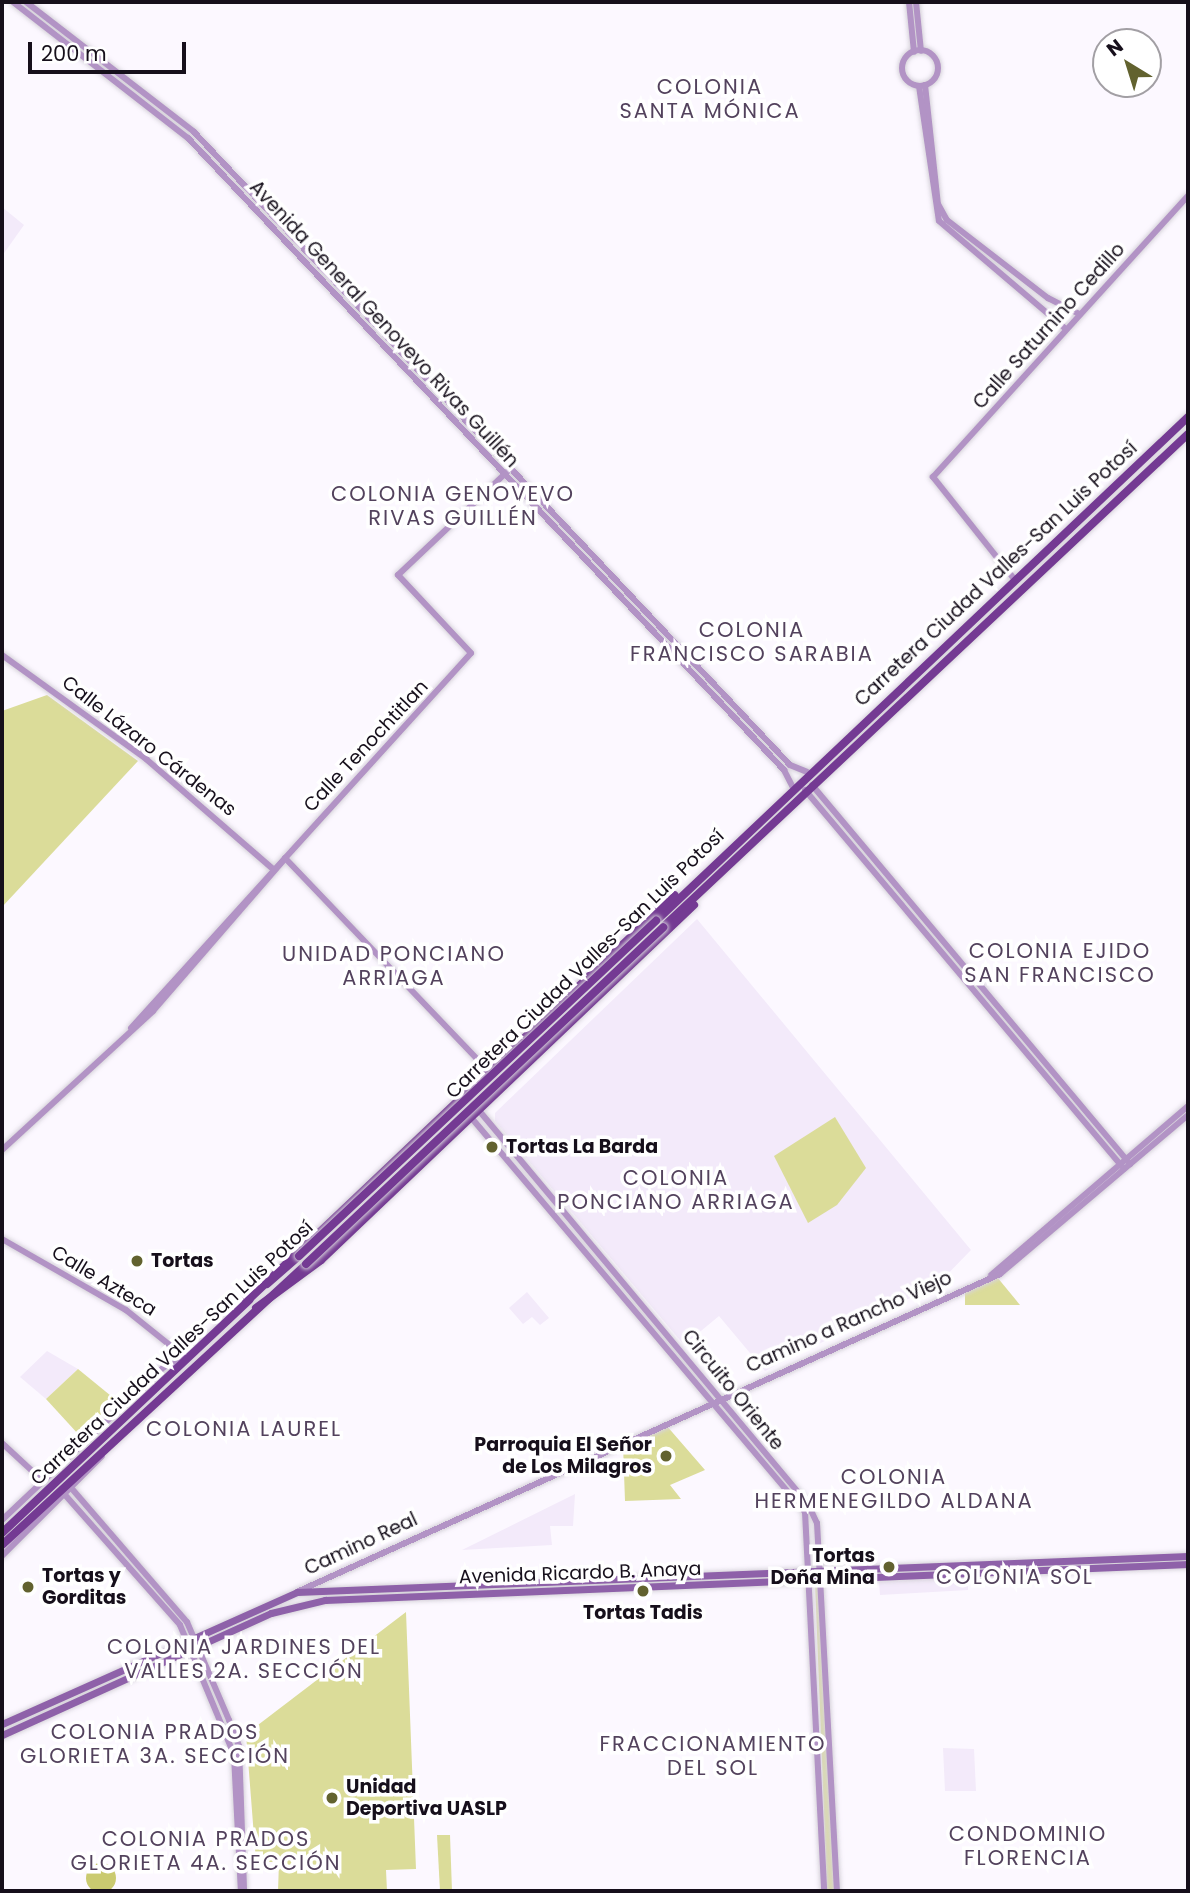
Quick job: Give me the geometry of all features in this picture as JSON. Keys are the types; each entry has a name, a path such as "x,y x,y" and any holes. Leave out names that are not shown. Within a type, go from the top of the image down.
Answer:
{"main road":[{"name":"Carretera Ciudad Valles-San Luis Potosí","path":"2,1533 18,1524 186,1358 659,924 707,869 792,786 1188,417"},
{"path":"256,1308 312,1268 473,1119 808,787 1188,434"},
{"path":"246,1302 515,1045 707,869"},
{"path":"2,1545 18,1524 107,1447 306,1264 659,924 710,883"},
{"path":"515,1045 519,1059 534,1061"},
{"path":"442,1114 458,1133"},
{"name":"Avenida Ricardo B. Anaya","path":"2,1724 271,1613 325,1600 1188,1556"},
{"name":"Avenida Ricardo B. Anaya","path":"823,1574 1188,1564"},
{"name":"Avenida Ricardo B. Anaya","path":"2,1735 297,1592 812,1575"}],"street":[{"name":"Avenida General Genovevo Rivas Guillén","path":"13,2 183,133 784,770 792,786"},
{"name":"Avenida General Genovevo Rivas Guillén","path":"26,2 188,126 790,765 807,772"},
{"path":"909,2 918,51 938,68 922,86 939,221 1066,329"},
{"path":"916,2 918,51 902,72 922,86 942,214 1066,307 1080,314"},
{"name":"Calle Saturnino Cedillo","path":"1015,580 933,477 1188,196"},
{"path":"1058,339 1057,319 1066,307 1091,303"},
{"path":"504,474 511,468"},
{"name":"Calle Tenochtitlan","path":"2,1150 131,1028 471,653 398,575 504,474"},
{"name":"Calle Lázaro Cárdenas","path":"2,655 146,759 274,870"},
{"path":"808,787 1125,1164"},
{"path":"284,859 505,1088"},
{"name":"Circuito Oriente","path":"464,1093 719,1397 817,1523 823,1574 837,1891"},
{"name":"Circuito Oriente","path":"456,1101 711,1401 795,1495 810,1530 824,1891"},
{"path":"998,1271 1066,1220 1188,1106"},
{"path":"998,1271 1060,1214 1188,1115"},
{"path":"1060,1214 1066,1220"},
{"name":"Calle Azteca","path":"2,1239 126,1310 186,1358"},
{"name":"Camino a Rancho Viejo","path":"711,1401 998,1271"},
{"path":"2,1520 164,1367 186,1358"},
{"name":"Camino Real","path":"297,1592 711,1401"},
{"path":"2,1443 43,1481"},
{"path":"2,1556 73,1490 107,1447"},
{"path":"73,1490 161,1588 192,1644 234,1755 242,1887"},
{"path":"66,1496 155,1593 192,1644"}],"shaded area":[{"path":"2,207 24,225 2,256"},
{"path":"697,919 971,1250 938,1284 765,1371 719,1316 684,1345 495,1121 495,1113"},
{"path":"527,1292 549,1318 540,1325 532,1317 523,1324 509,1308"},
{"path":"47,1351 78,1369 46,1399 20,1377"},
{"path":"575,1494 573,1526 550,1526 552,1545 462,1550"},
{"path":"968,1577 968,1590 880,1595 879,1582"},
{"path":"943,1748 974,1749 976,1791 945,1791"},
{"path":"101,1863 111,1868 116,1878 111,1888 101,1893 91,1888 86,1878 91,1868"}],"green space":[{"path":"47,695 138,761 2,907 2,711"},
{"path":"835,1117 866,1168 837,1205 808,1223 774,1156"},
{"path":"997,1277 1020,1305 965,1305 965,1291"},
{"path":"78,1369 116,1400 79,1435 46,1399"},
{"path":"666,1425 705,1470 670,1485 681,1499 625,1501 623,1445"},
{"path":"815,1581 823,1581 836,1891 827,1891"},
{"name":"Unidad Deportiva UASLP","path":"406,1612 416,1869 386,1870 387,1891 278,1891 279,1862 256,1862 246,1734"},
{"path":"437,1835 450,1835 452,1891 440,1891"}],"place":[{"name":"Tortas La Barda","path":"492,1147"},
{"name":"Tortas","path":"137,1261"},
{"name":"Parroquia El Señor de Los Milagros","path":"666,1456"},
{"name":"Tortas Doña Mina","path":"889,1567"},
{"name":"Tortas y Gorditas","path":"28,1587"},
{"name":"Tortas Tadis","path":"643,1591"},
{"name":"Unidad Deportiva UASLP","path":"332,1798"}],"district":[{"name":"COLONIA SANTA MÓNICA","path":"710,99"},
{"name":"COLONIA GENOVEVO RIVAS GUILLÉN","path":"453,506"},
{"name":"COLONIA FRANCISCO SARABIA","path":"752,642"},
{"name":"COLONIA EJIDO SAN FRANCISCO","path":"1060,963"},
{"name":"UNIDAD PONCIANO ARRIAGA","path":"394,966"},
{"name":"COLONIA PONCIANO ARRIAGA","path":"676,1190"},
{"name":"COLONIA LAUREL","path":"244,1429"},
{"name":"COLONIA HERMENEGILDO ALDANA","path":"894,1489"},
{"name":"COLONIA SOL","path":"1015,1577"},
{"name":"COLONIA JARDINES DEL VALLES 2A. SECCIÓN","path":"244,1659"},
{"name":"COLONIA PRADOS GLORIETA 3A. SECCIÓN","path":"155,1744"},
{"name":"FRACCIONAMIENTO DEL SOL","path":"713,1756"},
{"name":"CONDOMINIO FLORENCIA","path":"1028,1846"},
{"name":"COLONIA PRADOS GLORIETA 4A. SECCIÓN","path":"206,1851"}]}
